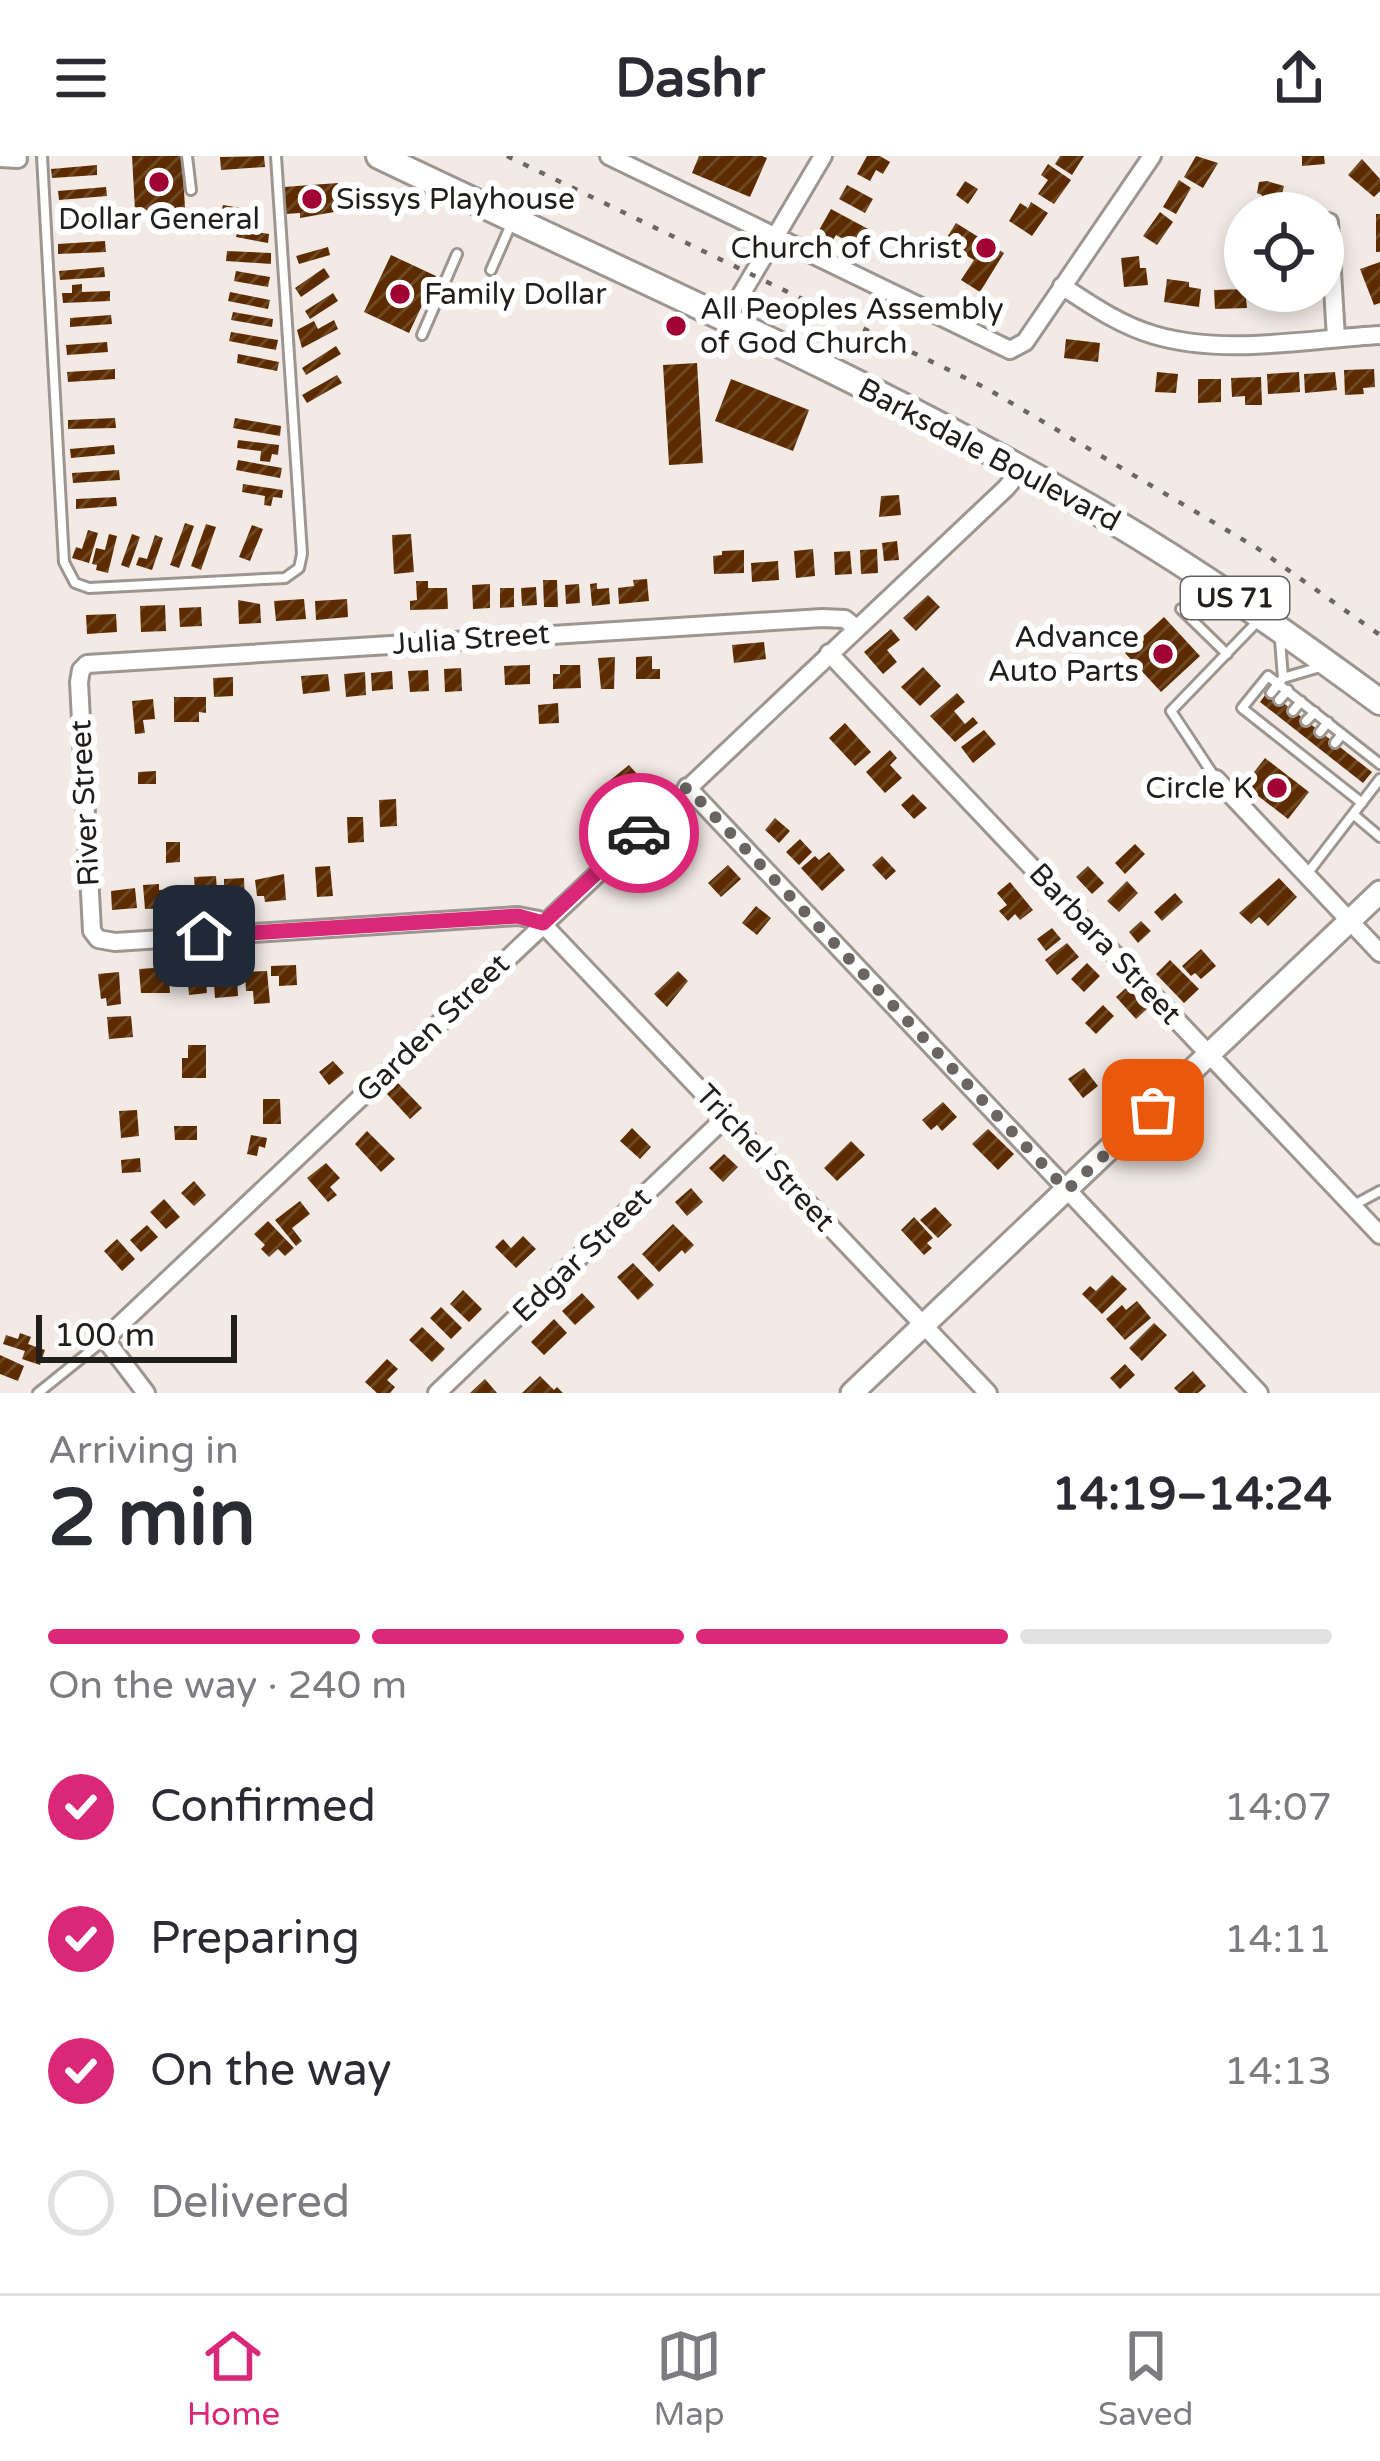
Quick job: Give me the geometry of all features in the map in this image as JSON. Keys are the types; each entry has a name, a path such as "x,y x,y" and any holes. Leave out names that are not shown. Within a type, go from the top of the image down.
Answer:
{"main road":[{"name":"Barksdale Boulevard","path":"380,156 726,320 1022,469 1145,540 1380,702"}],"street":[{"path":"609,156 1010,350 1024,342 1152,156"},
{"path":"726,320 823,156"},
{"path":"1062,286 1139,330 1184,342 1380,335"},
{"path":"1334,312 1336,338"},
{"name":"Garden Street","path":"105,1339 1022,469"},
{"name":"Julia Street","path":"83,666 822,618 844,619 856,628"},
{"name":"Barbara Street","path":"829,653 1380,1235"},
{"name":"River Street","path":"83,666 91,925 98,939 518,916 543,923"},
{"path":"1216,779 1380,953"},
{"path":"687,787 1259,1393"},
{"path":"852,1393 1380,892"},
{"name":"Trichel Street","path":"543,923 988,1393"},
{"name":"Edgar Street","path":"437,1393 727,1117"},
{"path":"105,1339 146,1393"}],"lane":[{"path":"42,156 64,562 75,583 89,588 285,578 299,568 302,554 275,156"},
{"path":"188,156 190,190"},
{"path":"491,269 513,220"},
{"path":"422,335 457,254"},
{"path":"1181,609 1227,653"},
{"path":"1216,779 1171,711 1227,653 1269,622 1281,681 1378,762 1370,770"},
{"path":"1288,690 1275,697 1281,681 1308,668 1331,666"},
{"path":"1281,681 1268,676 1242,708 1362,802"},
{"path":"1293,711 1301,701"},
{"path":"1256,719 1266,707"},
{"path":"1306,721 1315,712"},
{"path":"1274,733 1283,722"},
{"path":"1320,732 1328,722"},
{"path":"1287,743 1297,732"},
{"path":"1335,743 1342,734"},
{"path":"1300,754 1311,742"},
{"path":"1347,753 1355,744"},
{"path":"1315,765 1325,753"},
{"path":"1360,763 1368,754"},
{"path":"1328,776 1338,764"},
{"path":"1341,785 1351,774"},
{"path":"1306,875 1380,779"},
{"path":"1350,793 1360,781"},
{"path":"1353,814 1380,837"},
{"path":"1352,1206 1380,1191"},
{"path":"38,1393 105,1339"}],"building":[{"name":"Dollar General","path":"132,156 182,156 185,208 135,211"},
{"path":"264,156 265,167 221,170 220,157"},
{"path":"699,156 767,158 750,197 692,173"},
{"path":"867,156 890,162 883,174 876,170 870,181 857,174"},
{"path":"1060,156 1084,156 1072,175 1055,164"},
{"path":"1196,156 1218,163 1203,188 1184,177"},
{"path":"1302,156 1324,156 1325,164 1302,166"},
{"path":"1362,159 1380,179 1380,191 1374,197 1348,175"},
{"path":"1048,164 1071,180 1054,204 1038,194 1048,180 1041,175"},
{"path":"97,165 97,175 52,178 51,169"},
{"path":"1179,180 1191,188 1176,214 1163,207"},
{"path":"965,181 978,189 968,204 956,195"},
{"path":"1259,182 1284,186 1282,192 1257,192"},
{"name":"Sissys Playhouse","path":"338,183 340,211 300,218 300,213 285,214 284,187"},
{"path":"847,185 873,199 865,213 839,199"},
{"path":"106,187 107,196 59,200 58,191"},
{"path":"1031,202 1048,213 1032,236 1009,221 1020,203 1028,208"},
{"path":"223,205 263,212 261,220 221,213"},
{"path":"831,209 870,230 860,248 836,235 833,240 818,232"},
{"path":"1160,212 1173,222 1157,245 1143,236"},
{"path":"102,214 102,224 69,225 69,215"},
{"path":"1376,214 1380,214 1380,252 1376,252"},
{"path":"956,223 1004,253 980,292 961,280 974,260 944,242"},
{"path":"238,229 269,234 268,243 236,237"},
{"path":"105,241 106,252 58,254 58,244"},
{"path":"328,247 330,255 299,264 296,256"},
{"path":"227,251 271,253 271,264 226,261"},
{"name":"Family Dollar","path":"391,255 436,276 409,333 364,312"},
{"path":"1139,256 1148,285 1124,287 1121,258"},
{"path":"1380,262 1380,303 1374,305 1360,269"},
{"path":"104,267 105,277 60,280 59,271"},
{"path":"324,268 330,277 301,297 295,288"},
{"path":"236,271 270,277 268,287 234,281"},
{"path":"1167,279 1201,289 1199,307 1164,302"},
{"path":"82,284 82,292 110,291 110,301 63,303 62,293 72,293 72,285"},
{"path":"1214,290 1224,290 1224,309 1215,309"},
{"path":"230,292 270,300 268,309 228,301"},
{"path":"333,293 338,301 310,319 305,311"},
{"path":"233,312 273,319 272,327 231,320"},
{"path":"111,315 112,324 70,327 70,318"},
{"path":"334,320 338,329 302,348 297,330 314,321 318,329"},
{"path":"231,332 278,340 276,350 229,341"},
{"path":"1066,339 1100,343 1098,362 1064,358"},
{"path":"107,342 108,352 67,355 66,345"},
{"path":"336,346 341,354 306,375 302,368"},
{"path":"238,354 279,362 277,371 237,363"},
{"path":"697,363 703,463 669,465 663,365"},
{"path":"115,369 115,379 68,382 67,372"},
{"path":"1374,369 1375,387 1363,388 1364,394 1345,395 1344,370"},
{"path":"1157,372 1178,374 1176,393 1155,392"},
{"path":"1299,372 1300,392 1268,394 1267,374"},
{"path":"1335,372 1337,390 1305,393 1304,374"},
{"path":"337,375 342,383 307,403 302,395"},
{"path":"1261,377 1262,405 1245,405 1245,396 1232,397 1231,378"},
{"path":"731,379 809,410 793,451 715,421"},
{"path":"1198,379 1221,379 1221,402 1198,403"},
{"path":"115,418 116,428 68,429 68,420"},
{"path":"235,418 281,426 280,436 233,428"},
{"path":"238,440 279,445 278,455 272,454 270,462 260,461 261,451 237,448"},
{"path":"114,445 115,454 71,458 70,449"},
{"path":"238,460 282,468 280,478 236,470"},
{"path":"119,470 120,480 73,483 72,473"},
{"path":"243,484 283,490 282,498 273,497 271,506 264,505 265,496 242,492"},
{"path":"899,495 901,515 879,517 881,496"},
{"path":"116,497 117,506 76,509 76,499"},
{"path":"185,523 194,526 179,568 170,565"},
{"path":"206,524 216,527 201,570 191,566"},
{"path":"252,525 263,529 250,561 239,557"},
{"path":"88,530 98,533 89,563 72,558 76,547 82,549"},
{"path":"109,534 117,536 108,573 92,564 96,548 105,550"},
{"path":"132,534 140,537 129,568 121,565"},
{"path":"411,534 414,572 394,574 392,535"},
{"path":"155,535 163,538 152,570 136,565 139,557 147,559"},
{"path":"897,541 899,560 884,561 882,543"},
{"path":"813,549 815,576 796,578 794,551"},
{"path":"877,549 878,573 861,574 860,550"},
{"path":"744,550 744,573 714,574 713,556"},
{"path":"850,551 852,574 835,575 834,552"},
{"path":"778,561 779,580 752,582 751,563"},
{"path":"647,579 649,601 619,604 618,588"},
{"path":"543,580 557,580 558,607 544,607"},
{"path":"416,581 428,581 428,588 447,588 448,609 410,610 410,601 417,600"},
{"path":"597,583 597,589 609,588 610,604 592,606 590,584"},
{"path":"490,584 490,608 473,609 472,585"},
{"path":"579,584 580,603 566,604 565,585"},
{"path":"536,587 537,605 522,606 521,588"},
{"path":"500,588 514,588 514,607 500,608"},
{"path":"928,595 940,607 916,631 903,618"},
{"path":"304,599 306,619 276,621 274,601"},
{"path":"347,599 348,617 316,620 315,601"},
{"path":"238,600 260,604 261,623 239,624"},
{"path":"165,605 166,631 141,632 140,606"},
{"path":"201,607 202,626 180,627 179,608"},
{"path":"116,614 117,632 87,634 86,615"},
{"name":"Advance Auto Parts","path":"1164,617 1200,656 1161,692 1125,653"},
{"path":"891,629 900,640 887,650 897,662 883,674 864,652"},
{"path":"764,642 766,659 734,663 732,645"},
{"path":"652,656 652,669 660,669 660,679 636,679 636,657"},
{"path":"615,657 614,689 601,689 598,658"},
{"path":"530,665 530,684 505,685 504,666"},
{"path":"560,665 580,665 581,688 553,689 553,674 560,674"},
{"path":"923,667 941,686 920,706 901,687"},
{"path":"461,668 462,691 445,692 444,669"},
{"path":"428,670 429,691 410,692 408,671"},
{"path":"392,671 393,689 372,691 371,673"},
{"path":"365,672 366,695 346,697 344,674"},
{"path":"328,674 330,691 303,694 301,676"},
{"path":"233,677 233,696 214,697 213,678"},
{"name":"Circle K","path":"1268,691 1372,772 1363,783 1260,702"},
{"path":"957,693 965,702 954,711 965,724 973,717 978,723 955,742 930,716"},
{"path":"174,697 206,697 206,713 199,712 199,722 174,722"},
{"path":"153,699 155,719 143,720 145,733 135,734 132,701"},
{"path":"558,703 559,723 539,724 538,705"},
{"path":"845,723 871,752 855,766 829,738"},
{"path":"984,730 996,744 973,763 961,747"},
{"path":"890,750 897,758 890,765 902,778 885,793 866,772"},
{"name":"Circle K","path":"1265,758 1309,792 1288,819 1244,785"},
{"path":"629,765 638,775 631,781 636,787 621,799 608,782"},
{"path":"156,771 156,784 138,784 138,772"},
{"path":"913,794 927,808 914,819 901,805"},
{"path":"396,799 397,826 380,827 379,800"},
{"path":"347,817 363,817 364,842 348,843"},
{"path":"775,818 790,831 779,843 765,830"},
{"path":"683,825 697,836 681,855 667,843"},
{"path":"800,839 812,852 799,865 786,852"},
{"path":"166,842 180,842 180,862 166,863"},
{"path":"1135,844 1145,854 1125,874 1115,863"},
{"path":"662,846 680,862 666,885 659,878 651,887 636,874"},
{"path":"829,852 845,870 822,891 801,868"},
{"path":"882,856 896,871 886,880 872,865"},
{"path":"728,865 741,879 721,897 708,883"},
{"path":"330,866 333,896 317,897 315,867"},
{"path":"1088,866 1104,883 1092,894 1076,877"},
{"path":"284,874 286,900 265,902 264,896 257,896 255,880"},
{"path":"216,876 218,907 196,908 194,877"},
{"path":"244,878 245,906 224,907 224,879"},
{"path":"1279,878 1297,897 1268,926 1259,917 1251,924 1239,913"},
{"path":"1127,881 1138,893 1119,912 1107,901"},
{"path":"1010,882 1033,910 1020,920 1015,914 1008,921 999,911 1007,905 997,893"},
{"path":"159,884 159,890 178,889 179,908 145,909 143,885"},
{"path":"135,888 137,908 112,910 111,891"},
{"path":"1175,893 1183,902 1162,921 1154,912"},
{"path":"756,906 771,918 757,935 742,923"},
{"path":"1141,921 1151,931 1138,943 1129,932"},
{"path":"1052,928 1061,939 1046,951 1037,939"},
{"path":"1067,943 1079,957 1057,975 1045,960"},
{"path":"1201,949 1216,966 1201,979 1182,966"},
{"path":"1170,960 1199,989 1184,1003 1156,974"},
{"path":"1087,963 1100,976 1084,992 1071,979"},
{"path":"296,965 297,985 279,986 279,976 271,976 271,966"},
{"path":"168,967 170,993 141,993 139,969"},
{"path":"205,968 207,993 189,995 187,970"},
{"path":"230,969 231,976 237,976 238,996 215,998 213,970"},
{"path":"267,971 270,1003 254,1004 253,991 246,991 245,972"},
{"path":"678,971 688,981 667,1007 654,994"},
{"path":"119,972 121,1004 107,1006 106,998 101,999 98,974"},
{"path":"1127,987 1147,1009 1136,1019 1116,997"},
{"path":"1103,1005 1114,1016 1096,1034 1085,1023"},
{"path":"131,1016 133,1037 109,1039 107,1017"},
{"path":"188,1045 206,1045 206,1078 182,1078"},
{"path":"333,1061 344,1073 329,1085 319,1072"},
{"path":"1084,1068 1098,1086 1083,1098 1068,1079"},
{"path":"398,1083 422,1108 410,1119 387,1094"},
{"path":"263,1099 280,1099 281,1124 263,1124"},
{"path":"943,1102 957,1117 942,1131 937,1125 931,1130 922,1120"},
{"path":"137,1110 139,1136 121,1138 119,1111"},
{"path":"174,1126 197,1126 197,1140 175,1140"},
{"path":"632,1128 651,1147 640,1159 620,1141"},
{"path":"988,1129 1014,1154 998,1170 972,1144"},
{"path":"367,1131 395,1159 381,1172 355,1144"},
{"path":"251,1135 267,1138 257,1156 247,1154"},
{"path":"851,1141 865,1155 837,1181 824,1168"},
{"path":"724,1154 738,1167 723,1182 709,1168"},
{"path":"140,1158 141,1172 122,1173 121,1160"},
{"path":"326,1163 340,1178 330,1187 337,1195 328,1202 307,1178"},
{"path":"194,1181 206,1195 194,1206 181,1193"},
{"path":"691,1188 703,1202 687,1216 675,1202"},
{"path":"164,1199 180,1217 166,1229 150,1212"},
{"path":"300,1201 310,1214 292,1228 302,1241 296,1246 275,1220"},
{"path":"935,1207 952,1225 938,1238 920,1220"},
{"path":"914,1217 933,1238 927,1243 932,1248 924,1255 901,1230"},
{"path":"268,1221 294,1248 285,1256 278,1249 269,1257 261,1249 265,1245 254,1234"},
{"path":"673,1224 694,1245 659,1272 642,1254"},
{"path":"147,1225 158,1237 141,1252 130,1240"},
{"path":"523,1236 536,1249 516,1268 495,1247 503,1239 511,1248"},
{"path":"117,1239 135,1259 122,1271 104,1251"},
{"path":"633,1263 654,1285 638,1300 617,1277"},
{"path":"1112,1275 1127,1289 1102,1314 1082,1294 1090,1286 1096,1291"},
{"path":"463,1290 482,1309 469,1322 450,1304"},
{"path":"582,1293 595,1307 575,1325 562,1311"},
{"path":"1137,1301 1151,1318 1125,1340 1106,1319 1122,1305 1126,1310"},
{"path":"441,1307 462,1328 451,1339 430,1318"},
{"path":"554,1319 567,1333 544,1355 531,1342"},
{"path":"1154,1323 1167,1335 1142,1361 1129,1348"},
{"path":"422,1327 445,1349 432,1362 409,1340"},
{"path":"20,1333 31,1337 28,1344 45,1350 40,1365 22,1359 25,1351 3,1344 6,1335 18,1339"},
{"path":"0,1355 24,1366 18,1381 0,1374"},
{"path":"387,1359 398,1369 387,1380 395,1387 390,1393 377,1393 365,1382"},
{"path":"1125,1364 1135,1375 1120,1389 1110,1378"},
{"path":"1193,1371 1206,1386 1198,1393 1179,1393 1174,1388"},
{"path":"540,1376 554,1390 557,1387 563,1393 522,1393"},
{"path":"485,1379 497,1393 470,1393"}],"railway":[{"path":"507,156 986,388 1257,548 1380,635"}],"way so far":[{"path":"639,833 687,787 1067,1190 1153,1110"}],"place":[{"name":"Dollar General","path":"159,182"},
{"name":"Sissys Playhouse","path":"312,199"},
{"name":"Church of Christ","path":"986,248"},
{"name":"Family Dollar","path":"400,294"},
{"name":"All Peoples Assembly of God Church","path":"676,326"},
{"name":"Advance Auto Parts","path":"1163,654"},
{"name":"Circle K","path":"1277,788"}],"route":[{"path":"204,936 518,916 543,923 639,833"}]}
